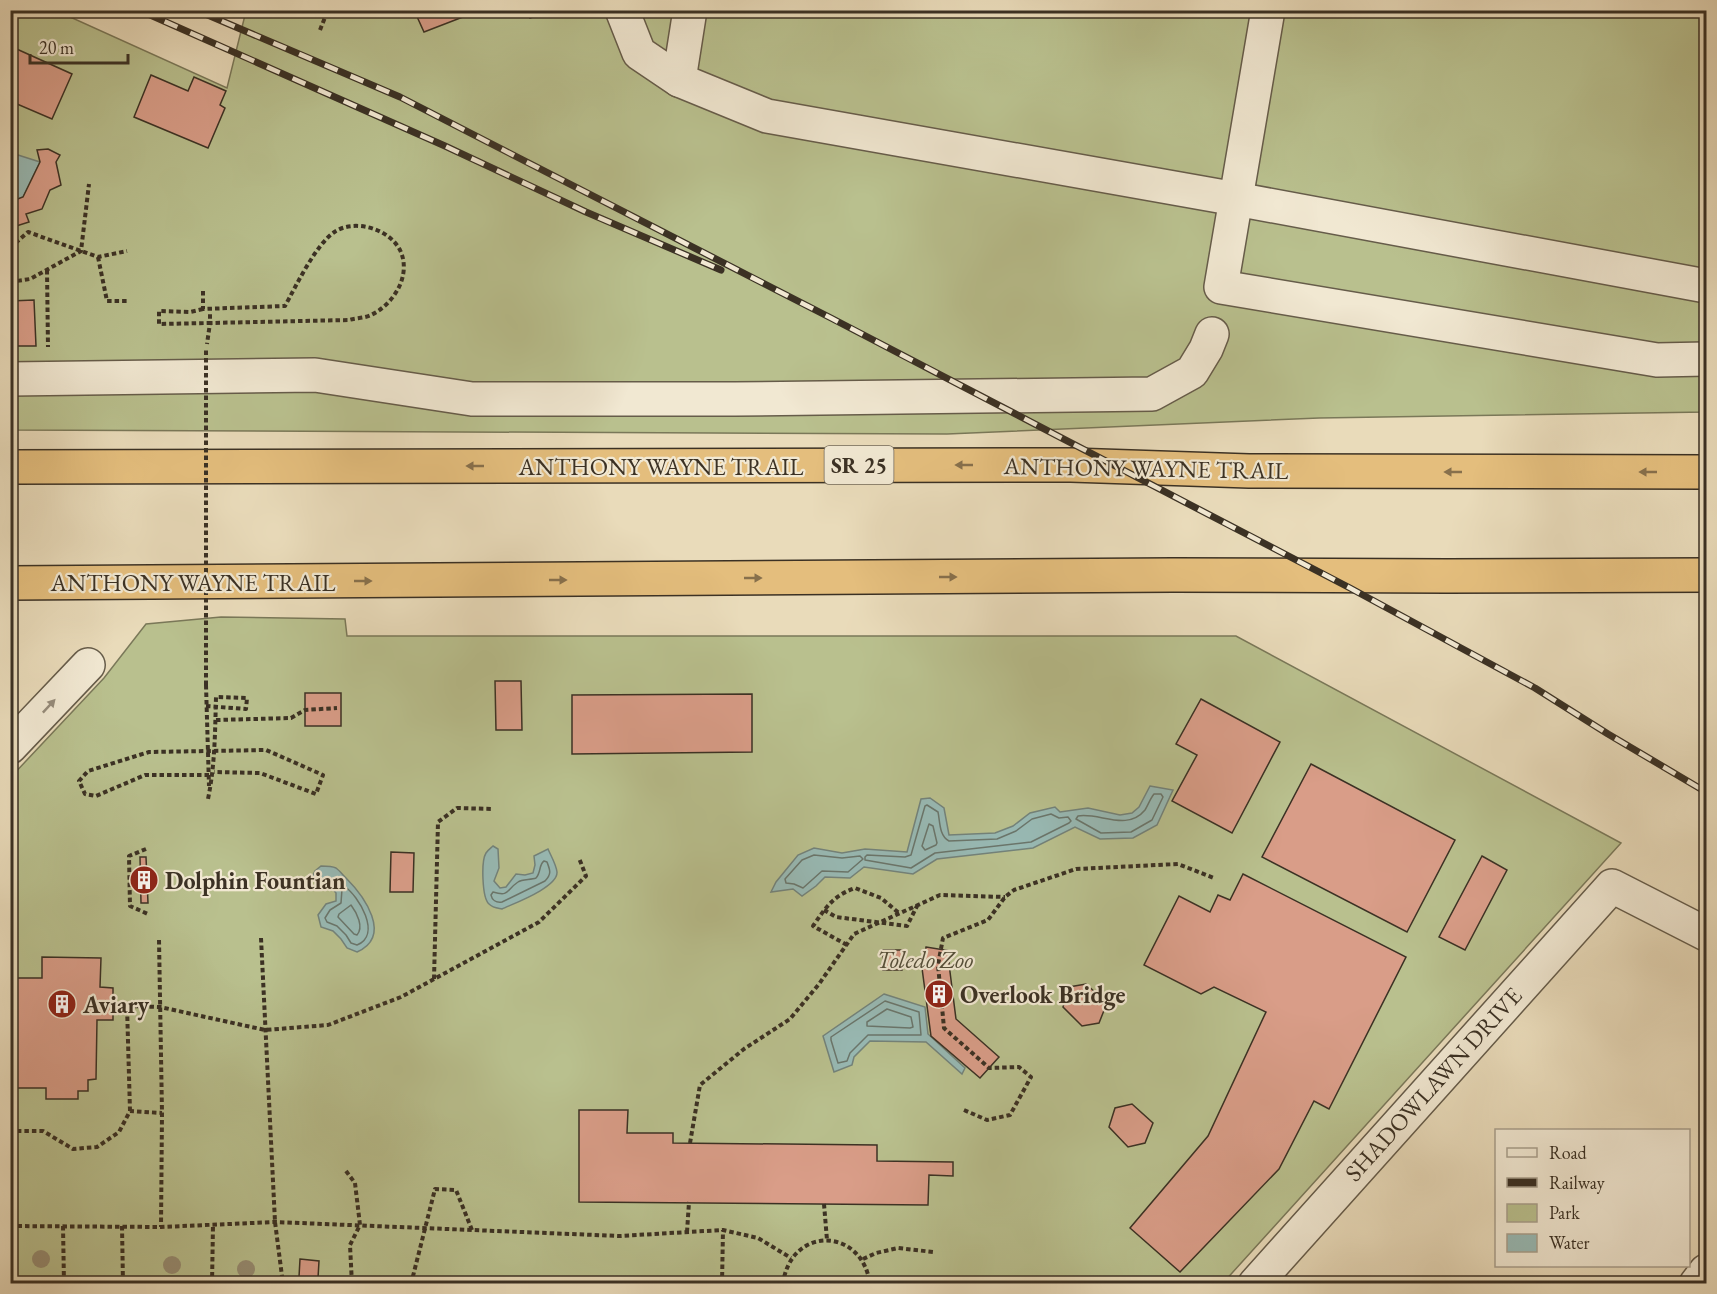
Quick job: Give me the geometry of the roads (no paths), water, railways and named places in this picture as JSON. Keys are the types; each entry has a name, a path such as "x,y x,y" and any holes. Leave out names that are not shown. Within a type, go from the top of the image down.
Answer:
{"highway":[{"name":"ANTHONY WAYNE TRAIL","path":"10,467 1071,465 1249,471 1707,472"},
{"name":"ANTHONY WAYNE TRAIL","path":"10,583 1220,575 1707,575"}],"street":[{"path":"622,10 639,53 679,80 766,116 1236,199 1707,286"},
{"path":"679,80 690,10"},
{"path":"1268,10 1221,287 1657,360 1707,360"},
{"path":"10,379 315,375 472,399 735,399 1152,394 1192,372 1212,334"},
{"path":"10,747 88,665"},
{"name":"SHADOWLAWN DRIVE","path":"1264,1281 1612,885 1707,934"},
{"path":"1696,1284 1707,1271"}],"water":[{"path":"18,155 40,162 23,197 11,202 11,163"},
{"path":"1150,786 1173,790 1157,825 1133,838 1100,839 1075,827 1033,848 937,859 913,874 864,867 850,878 825,877 802,896 793,889 771,892 776,882 798,855 814,848 842,853 865,849 907,852 921,799 930,798 944,808 949,835 995,833 1013,826 1030,813 1055,807 1060,812 1088,808 1120,815 1132,813 1139,807"},
{"path":"493,846 498,849 499,868 494,881 500,888 506,887 516,874 533,873 534,856 548,849 555,863 557,872 555,878 543,889 516,903 502,909 492,906 485,895 483,871 484,857"},
{"path":"321,866 336,868 360,895 372,916 373,936 368,945 357,952 347,948 333,931 321,927 318,915 326,904 336,901 336,893 331,887 312,877"},
{"path":"884,994 925,1007 928,1034 965,1068 962,1074 926,1042 870,1041 854,1057 852,1065 834,1072 823,1036"}],"railway":[{"path":"139,10 445,146 586,212 721,270"},
{"path":"196,10 400,97 831,318 1350,588 1535,688 1706,792"}],"place":[{"name":"Dolphin Fountian","path":"144,880"},
{"name":"Overlook Bridge","path":"939,994"},
{"name":"Aviary","path":"62,1004"}],"park label":[{"name":"Toledo Zoo","path":"925,959"}]}
